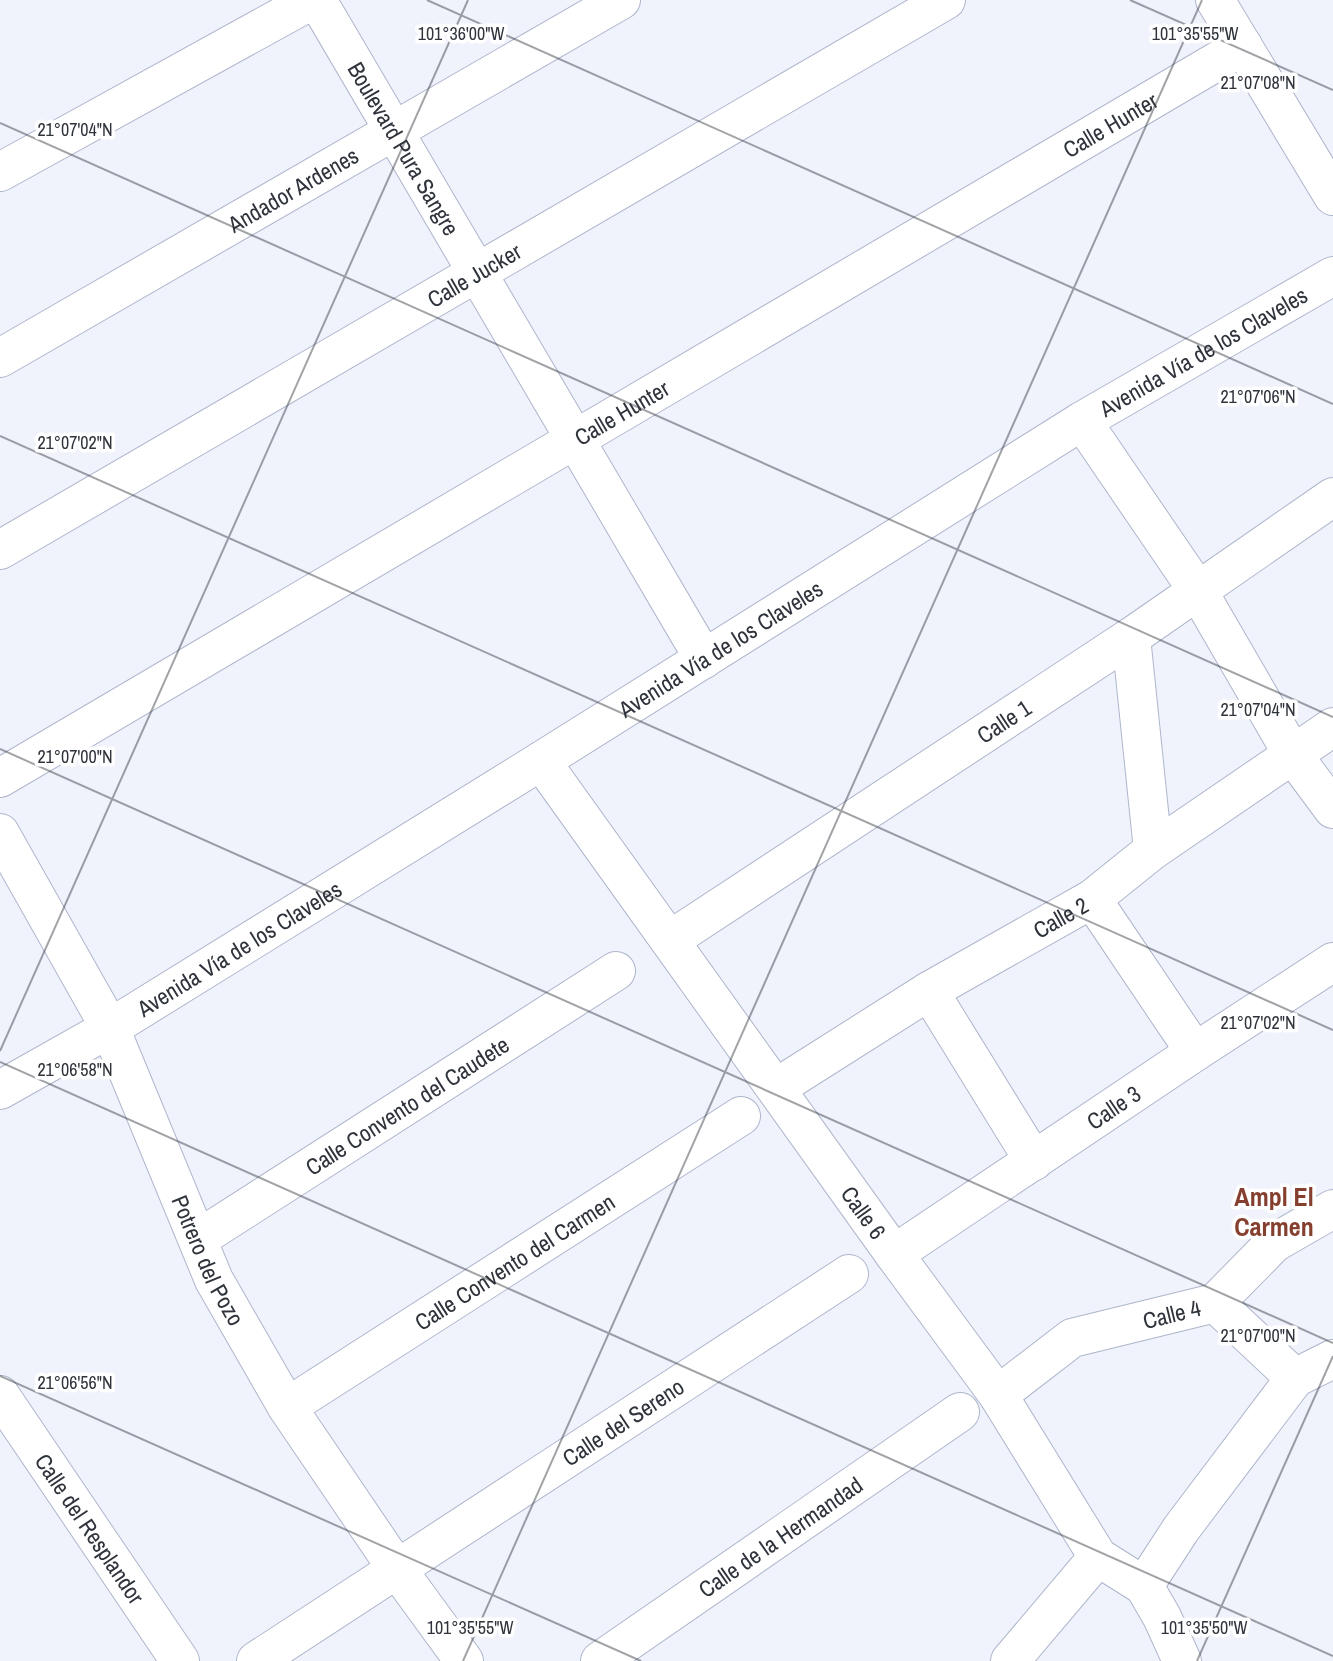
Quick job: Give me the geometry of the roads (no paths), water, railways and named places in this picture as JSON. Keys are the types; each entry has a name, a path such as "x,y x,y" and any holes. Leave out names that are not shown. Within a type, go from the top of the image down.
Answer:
{"street":[{"path":"0,172 312,0"},
{"name":"Boulevard Pura Sangre","path":"317,0 704,659"},
{"name":"Andador Ardenes","path":"0,358 621,0"},
{"name":"Calle Jucker","path":"0,550 946,0"},
{"path":"1215,0 1333,196"},
{"name":"Calle Hunter","path":"0,778 1243,46"},
{"name":"Avenida Vía de los Claveles","path":"0,1090 110,1028 1082,421 1333,276"},
{"path":"1082,421 1198,591 1293,755 1333,808"},
{"name":"Calle 1","path":"670,940 1131,637 1333,497"},
{"path":"1131,637 1153,850"},
{"name":"Calle 2","path":"776,1088 929,991 1092,899 1153,850 1333,727"},
{"name":"Calle 6","path":"541,761 894,1254 999,1395 1098,1557 1144,1586"},
{"name":"Potrero del Pozo","path":"0,833 110,1028 214,1280 286,1407 464,1661"},
{"path":"1092,899 1195,1052"},
{"name":"Calle 3","path":"894,1254 1333,962"},
{"name":"Calle Convento del Caudete","path":"198,1239 616,971"},
{"path":"929,991 1034,1161"},
{"name":"Calle Convento del Carmen","path":"286,1407 741,1116"},
{"name":"Calle 4","path":"999,1395 1072,1338 1215,1303 1274,1242 1333,1209"},
{"name":"Calle del Sereno","path":"256,1661 849,1274"},
{"path":"1215,1303 1295,1378"},
{"path":"1182,1661 1144,1586 1181,1529 1295,1378 1333,1359"},
{"name":"Calle del Resplandor","path":"0,1395 180,1661"},
{"name":"Calle de la Hermandad","path":"600,1661 960,1412"},
{"path":"1010,1661 1098,1557"}],"district":[{"name":"Ampl El Carmen","path":"1274,1211"}]}
